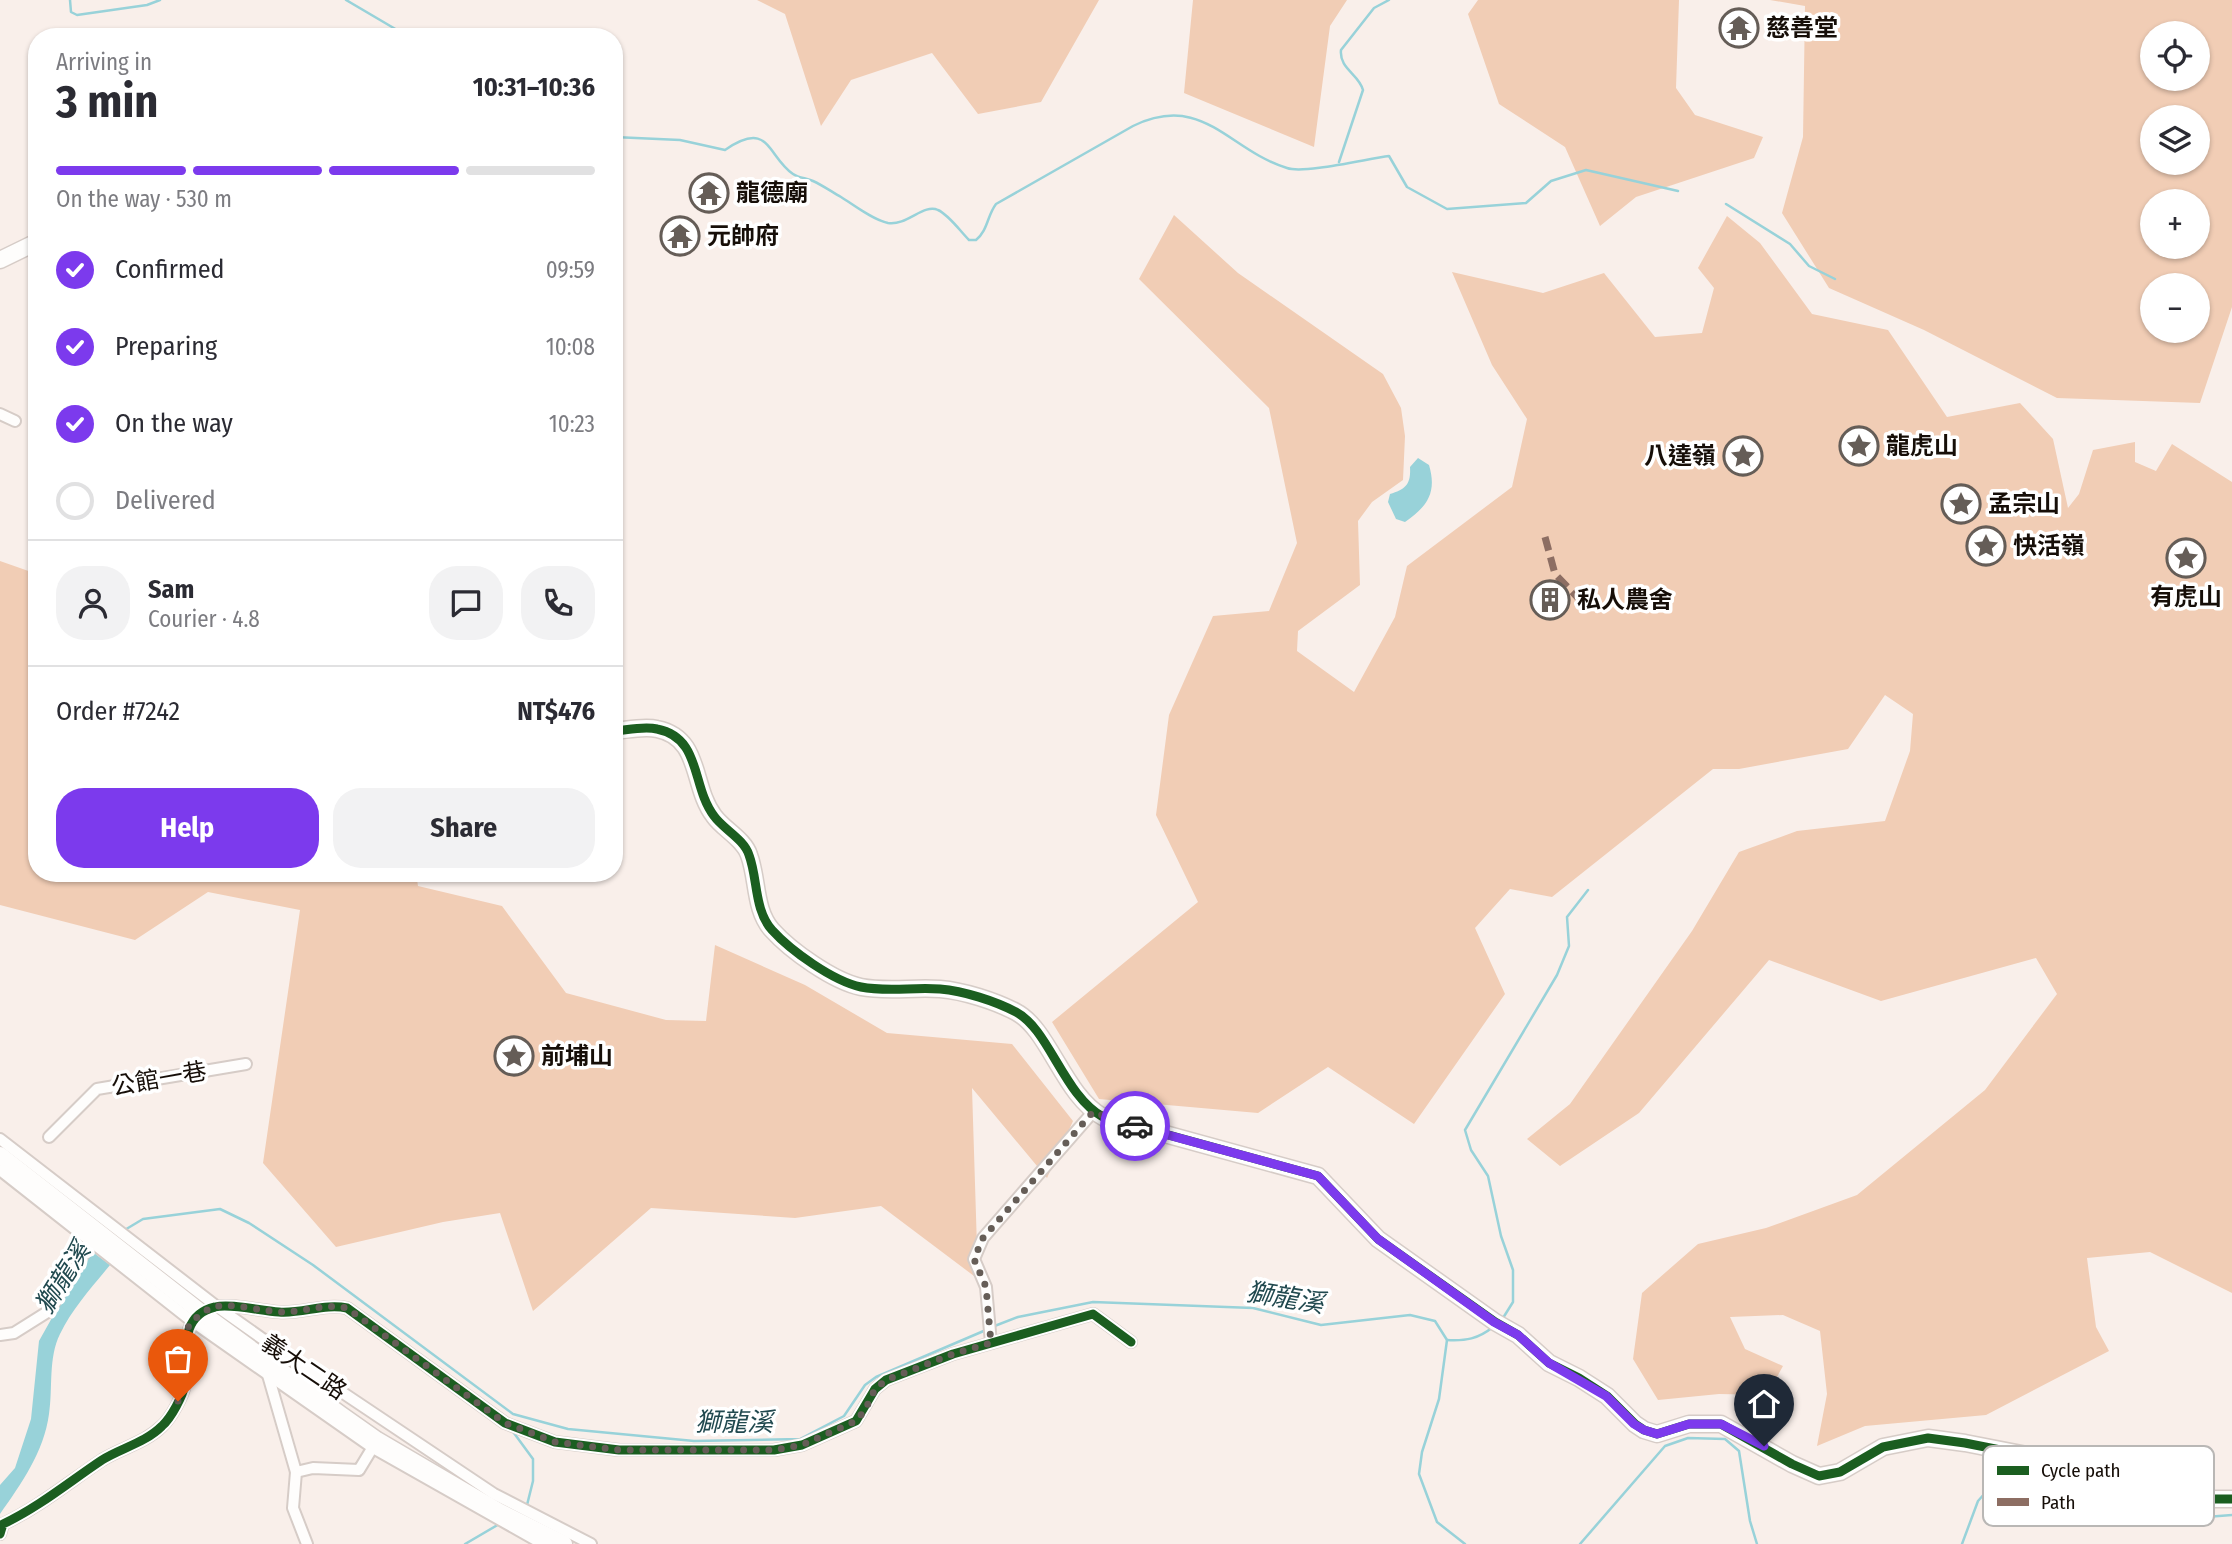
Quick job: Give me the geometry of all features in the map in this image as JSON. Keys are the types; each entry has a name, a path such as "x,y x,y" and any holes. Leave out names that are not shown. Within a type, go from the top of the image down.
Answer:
{"street":[{"path":"0,260 28,246"},
{"path":"0,414 15,421"},
{"path":"623,730 655,728 683,740 691,752 702,796 714,817 749,852 761,908 771,929 824,971 864,988 942,989 1015,1011 1030,1024 1085,1105 1102,1117 1318,1176 1378,1239 1518,1335 1549,1363 1606,1396 1634,1424 1644,1430 1657,1434 1689,1424 1721,1424 1805,1471 1819,1476 1831,1476 1883,1447 1913,1439 1928,1438 1983,1447"},
{"name":"公館一巷","path":"49,1137 97,1090 246,1064"},
{"path":"991,1339 986,1287 974,1259 983,1238 1093,1112"},
{"name":"義大二路","path":"0,1139 98,1230"},
{"name":"義大二路","path":"0,1155 375,1444 564,1544"},
{"name":"義大二路","path":"0,1170 98,1230"},
{"path":"0,1335 14,1333 49,1311 98,1230"},
{"path":"0,1534 3,1524 29,1512 104,1459 139,1443 163,1426 185,1384 186,1331 203,1314 301,1312 336,1305 347,1308 505,1423 555,1442 619,1450 774,1450 802,1445 856,1421 865,1410 875,1389 886,1380 991,1339 1093,1314 1131,1342"},
{"name":"義大二路","path":"203,1314 268,1375 375,1444 543,1544"},
{"name":"義大二路","path":"203,1314 494,1494 592,1544"},
{"path":"264,1359 296,1472 293,1508 307,1544"},
{"path":"296,1472 313,1468 359,1470 375,1444"},
{"path":"2214,1499 2232,1499"}],"shaded area":[{"path":"757,0 1099,0 1041,102 978,114 932,53 851,80 821,126 785,14"},
{"path":"1193,0 1347,0 1330,26 1314,147 1184,93"},
{"path":"1478,0 1679,0 1676,88 1695,115 1763,137 1754,158 1636,197 1600,226 1565,147 1499,104 1468,14"},
{"path":"1770,0 2232,0 2232,307 2200,403 2057,398 1924,330 1829,288 1782,213 1803,137 1805,6"},
{"path":"1174,215 1238,273 1383,374 1401,408 1405,436 1403,480 1372,502 1358,521 1360,585 1298,631 1297,651 1354,692 1395,617 1407,566 1512,487 1527,419 1492,365 1452,272 1543,293 1604,273 1655,337 1702,333 1714,288 1698,268 1727,216 1760,243 1812,314 1888,330 1947,417 2020,403 2053,439 2068,508 2079,494 2093,450 2135,442 2135,462 2156,471 2172,444 2232,482 2232,1293 2150,1252 2087,1258 2096,1327 2109,1351 1986,1415 1865,1426 1817,1446 1827,1394 1820,1331 1783,1315 1730,1317 1745,1349 1783,1366 1767,1395 1719,1394 1658,1400 1633,1359 1642,1293 1698,1244 1766,1228 1857,1195 1985,1090 2057,994 2036,958 1881,1001 1769,960 1639,1113 1560,1166 1527,1139 1570,1104 1692,931 1739,852 1797,831 1885,821 1910,751 1913,714 1885,695 1848,749 1739,769 1713,769 1552,897 1510,889 1475,928 1505,994 1414,1124 1328,1067 1258,1113 1099,1099 1052,1022 1198,902 1156,815 1169,715 1213,616 1269,611 1297,543 1269,408 1139,279"},
{"path":"0,561 28,571 28,882 417,882 418,886 502,906 566,993 666,1020 706,1021 715,945 805,985 887,1033 1012,1044 1073,1121 1047,1178 972,1088 978,1279 881,1206 795,1218 651,1208 533,1311 500,1213 443,1222 336,1247 263,1163 300,910 208,892 135,940 0,905"}],"water":[{"path":"1418,458 1429,465 1431,491 1420,510 1405,522 1396,519 1388,502 1390,494 1406,485 1410,478 1410,467"},
{"name":"獅龍溪","path":"90,1250 110,1265 76,1307 56,1343 49,1414 42,1441 23,1479 0,1514 0,1485 15,1468 31,1419 39,1341"}],"building":[{"name":"慈善堂","path":"1753,16 1756,36 1725,41 1722,21"},
{"name":"元帥府","path":"692,222 693,248 667,250 666,223"}],"waterway":[{"path":"70,0 71,12 77,15 147,5 160,0"},
{"path":"346,0 394,28"},
{"path":"1339,162 1363,90 1343,62 1341,50 1374,8 1389,0"},
{"path":"623,137 680,140 725,150 740,141 759,139 793,174 820,184 876,219 895,223 927,210 938,210 969,240 976,240 980,236 996,204 1133,126 1157,117 1178,116 1197,120 1266,160 1287,168 1321,168 1389,156 1407,187 1447,209 1526,203 1551,181 1586,170 1678,191"},
{"path":"1726,204 1790,244 1809,266 1835,279"},
{"path":"1503,1318 1513,1302 1513,1270 1501,1236 1488,1176 1471,1150 1465,1130 1557,975 1569,946 1567,917 1588,890"},
{"name":"獅龍溪","path":"123,1231 143,1219 220,1209 249,1223 313,1265 513,1414 568,1429 694,1441 800,1439 844,1416 865,1385 876,1377 986,1330"},
{"name":"獅龍溪","path":"992,1327 1018,1317 1093,1302 1253,1308 1321,1325 1410,1315 1435,1321 1447,1340 1439,1399 1422,1452 1419,1474 1437,1522 1465,1544"},
{"path":"1447,1340 1472,1338 1493,1327"},
{"path":"511,1429 533,1459 533,1481 527,1505"},
{"name":"獅龍溪","path":"1580,1544 1665,1446 1688,1438 1725,1439 1739,1451 1750,1521 1757,1544"},
{"name":"獅龍溪","path":"1962,1544 1978,1501 1983,1495"},
{"name":"獅龍溪","path":"2214,1516 2232,1515"},
{"path":"465,1544 501,1523"}],"marked path":[{"path":"1545,537 1555,574 1580,600"}],"cycle path":[{"path":"623,730 657,729 682,742 714,816 746,849 766,922 801,956 838,979 861,987 949,990 999,1004 1028,1021 1078,1094 1089,1107 1103,1117 1318,1176 1378,1239 1495,1322 1518,1335 1549,1363 1607,1396 1644,1430 1657,1434 1689,1424 1721,1424 1819,1476 1840,1472 1883,1447 1928,1438 1983,1447"},
{"path":"0,1534 3,1524 41,1502 102,1460 148,1437 165,1422 184,1389 190,1328 203,1312 215,1307 288,1312 330,1307 347,1308 505,1423 555,1442 619,1450 774,1450 802,1445 856,1421 875,1389 886,1380 953,1354 1093,1314 1131,1342"},
{"path":"2214,1499 2232,1499"}],"way so far":[{"path":"178,1401 185,1384 186,1331 202,1313 216,1306 301,1312 336,1305 347,1308 505,1423 555,1442 619,1450 774,1450 802,1445 856,1421 865,1410 875,1389 886,1380 953,1354 991,1343 990,1307 986,1287 974,1259 983,1238 1093,1112 1135,1126"}],"place":[{"name":"慈善堂","path":"1739,28"},
{"name":"龍德廟","path":"709,193"},
{"name":"元帥府","path":"680,236"},
{"name":"龍虎山","path":"1859,446"},
{"name":"八達嶺","path":"1743,456"},
{"name":"孟宗山","path":"1961,504"},
{"name":"快活嶺","path":"1986,546"},
{"name":"有虎山","path":"2186,558"},
{"name":"私人農舍","path":"1550,600"},
{"name":"前埔山","path":"514,1056"}],"route":[{"path":"1135,1126 1318,1176 1378,1239 1494,1322 1518,1335 1549,1363 1606,1396 1634,1424 1644,1430 1657,1434 1689,1424 1706,1422 1732,1428 1764,1446"}]}
